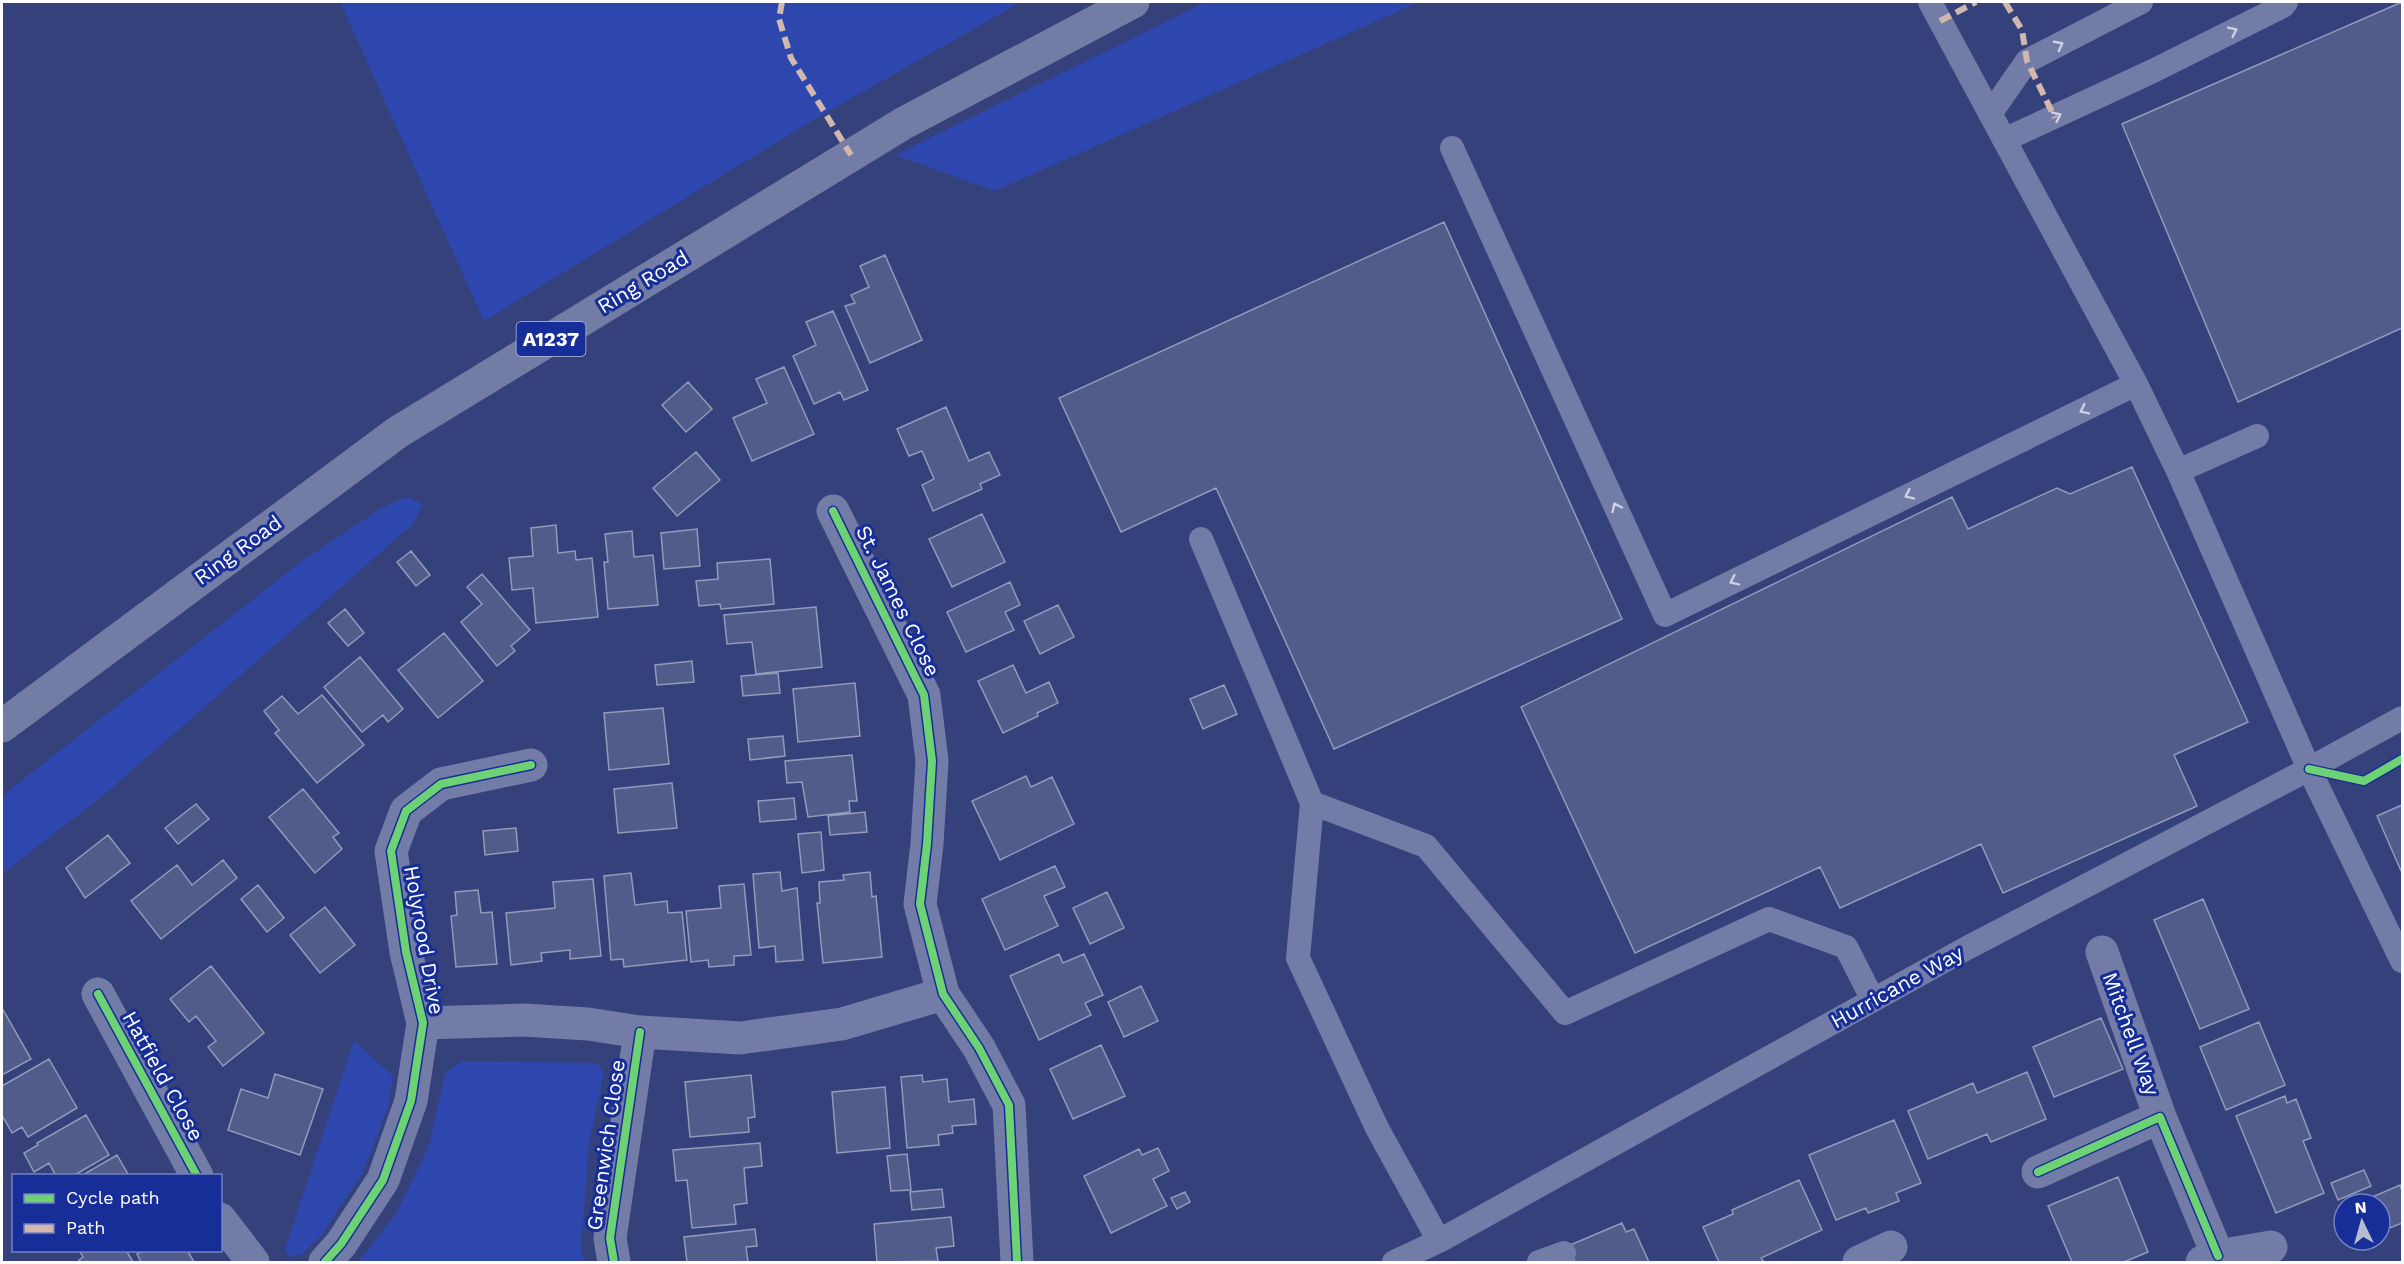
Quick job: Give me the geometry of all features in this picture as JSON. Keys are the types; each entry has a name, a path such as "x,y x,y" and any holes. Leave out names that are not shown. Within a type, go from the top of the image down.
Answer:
{"highway":[{"name":"Ring Road","path":"2,726 398,432 904,123 1133,2"}],"street":[{"name":"St. James Close","path":"833,510 924,695 932,761 927,844 920,904 944,994 979,1048 1009,1105 1017,1263"},
{"name":"Holyrood Drive","path":"325,1263 341,1244 383,1180 411,1101 423,1023 406,952 391,851 406,811 441,784 531,765"},
{"name":"Mitchell Way","path":"2102,952 2210,1259 2271,1247"},
{"name":"Hatfield Close","path":"98,994 196,1174"},
{"path":"423,1023 524,1020 588,1024 640,1032 740,1038 842,1024 944,994"},
{"name":"Greenwich Close","path":"614,1263 610,1238 640,1032"},
{"name":"Mitchell Way","path":"2038,1172 2160,1117"},
{"path":"222,1223 253,1263"},
{"path":"1859,1263 1891,1247"}],"lane":[{"path":"1930,2 2136,384 2178,471 2309,769 2403,961"},
{"path":"1990,114 2026,61 2141,2"},
{"path":"2004,140 2143,75 2287,3"},
{"path":"1452,148 1665,615 2136,384"},
{"path":"2178,471 2257,436"},
{"path":"1201,539 1312,804 1298,958 1377,1128 1439,1241"},
{"name":"Hurricane Way","path":"1394,1263 1439,1241 1967,948 2403,718"},
{"path":"1312,804 1426,846 1565,1012 1769,919 1846,947 1873,1000"},
{"path":"1539,1263 1563,1253"}],"shaded area":[{"path":"340,2 1021,2 810,122 484,321"},
{"path":"1206,2 1419,2 995,191 895,155"},
{"path":"406,497 423,504 413,524 105,794 2,874 2,796 302,561 380,509"},
{"path":"354,1041 393,1076 388,1107 363,1172 321,1236 302,1254 289,1257 285,1249"},
{"path":"461,1061 597,1063 604,1073 589,1143 581,1248 584,1262 358,1262 396,1214 429,1146 445,1074"}],"building":[{"path":"2402,2 2402,328 2238,402 2122,124"},
{"path":"1444,222 1622,619 1334,749 1216,488 1121,532 1059,398"},
{"path":"885,255 922,340 870,363 845,306 855,303 851,295 869,287 860,266"},
{"path":"833,311 868,390 844,400 840,392 814,404 793,356 816,345 806,322"},
{"path":"784,367 814,434 752,461 733,418 767,403 756,379"},
{"path":"688,382 712,409 686,432 662,405"},
{"path":"946,407 969,461 989,452 1000,475 980,484 982,489 933,511 922,485 934,479 922,451 909,456 897,429"},
{"path":"696,452 720,480 677,516 653,488"},
{"path":"2132,467 2248,722 2174,755 2197,806 2003,893 1981,844 1840,908 1820,867 1635,953 1521,707 1952,497 1968,529 2057,488 2070,494"},
{"path":"982,514 1005,562 952,587 929,539"},
{"path":"556,525 558,553 575,551 576,560 592,558 598,617 536,623 533,588 512,590 509,558 533,556 531,528"},
{"path":"697,529 700,566 664,569 661,533"},
{"path":"632,531 634,557 653,555 658,605 608,609 604,562 608,562 605,534"},
{"path":"411,551 430,575 416,586 397,562"},
{"path":"770,559 774,604 721,609 720,604 699,606 696,581 718,579 717,563"},
{"path":"482,574 530,630 511,646 515,651 497,666 461,622 482,604 467,587"},
{"path":"1010,582 1020,605 1005,612 1014,630 966,652 947,612"},
{"path":"1058,605 1074,637 1040,654 1024,621"},
{"path":"816,607 822,667 756,674 752,642 727,644 724,615"},
{"path":"345,609 364,633 348,646 328,623"},
{"path":"444,633 483,681 438,718 398,670"},
{"path":"360,657 403,709 388,722 383,715 362,732 324,687"},
{"path":"692,661 694,682 657,685 655,665"},
{"path":"1013,665 1026,693 1049,682 1058,703 1037,713 1038,716 1003,733 978,681"},
{"path":"778,673 780,693 743,696 741,676"},
{"path":"855,683 860,736 798,742 793,689"},
{"path":"1224,685 1237,714 1203,729 1190,699"},
{"path":"322,695 364,745 317,783 275,733 279,730 264,711 282,696 298,714"},
{"path":"663,708 669,764 609,770 604,713"},
{"path":"783,736 785,756 750,760 748,739"},
{"path":"852,755 857,801 849,801 850,812 808,817 802,782 787,783 785,761"},
{"path":"1026,776 1031,787 1052,777 1074,824 1000,860 972,801"},
{"path":"672,783 677,828 618,833 614,789"},
{"path":"303,789 339,833 333,837 342,849 315,873 269,817"},
{"path":"794,798 796,819 760,822 758,801"},
{"path":"196,804 209,819 178,844 165,828"},
{"path":"2402,805 2402,873 2377,816"},
{"path":"865,812 867,832 830,835 828,816"},
{"path":"516,828 518,851 485,855 483,831"},
{"path":"821,832 824,870 802,873 798,834"},
{"path":"108,835 130,863 85,898 66,868"},
{"path":"223,860 237,878 161,939 131,901 177,865 192,885"},
{"path":"1055,866 1065,887 1044,896 1058,926 1005,950 982,899"},
{"path":"780,872 782,891 797,888 803,960 776,962 775,946 759,948 753,874"},
{"path":"870,872 872,897 876,896 882,957 823,963 817,903 820,903 819,882 844,880 843,875"},
{"path":"631,873 635,905 667,901 668,913 682,912 687,960 624,967 623,959 611,960 604,876"},
{"path":"593,879 601,956 570,959 570,950 541,953 542,961 511,965 506,913 555,908 553,882"},
{"path":"744,884 751,955 734,956 734,965 709,967 708,960 691,962 686,911 721,908 719,886"},
{"path":"258,885 284,918 267,932 241,899"},
{"path":"478,890 481,913 492,912 497,964 456,967 451,916 457,915 455,892"},
{"path":"1107,892 1124,928 1090,944 1073,908"},
{"path":"2203,899 2249,1009 2200,1029 2154,920"},
{"path":"325,907 355,945 320,973 290,935"},
{"path":"1059,954 1063,963 1084,954 1103,995 1085,1003 1091,1015 1039,1040 1010,976"},
{"path":"211,966 264,1033 223,1066 208,1047 216,1041 196,1016 189,1022 170,999"},
{"path":"1141,986 1158,1021 1124,1037 1108,1002"},
{"path":"2,1008 31,1059 2,1075"},
{"path":"2101,1018 2123,1069 2054,1097 2033,1047"},
{"path":"2259,1022 2285,1085 2226,1110 2200,1047"},
{"path":"1101,1045 1125,1096 1073,1119 1050,1069"},
{"path":"49,1059 77,1108 28,1137 22,1127 12,1133 2,1115 2,1086"},
{"path":"2027,1072 2046,1119 1991,1142 1987,1134 1928,1159 1908,1111 1973,1083 1977,1093"},
{"path":"275,1074 323,1089 300,1155 228,1130 241,1089 268,1098"},
{"path":"751,1075 755,1117 748,1118 749,1132 690,1137 685,1082"},
{"path":"922,1075 923,1082 947,1079 949,1102 974,1099 976,1124 952,1126 953,1133 938,1135 939,1145 907,1148 901,1077"},
{"path":"885,1087 890,1148 837,1153 832,1092"},
{"path":"2285,1096 2287,1103 2296,1099 2311,1138 2303,1141 2324,1193 2276,1213 2236,1116"},
{"path":"86,1115 109,1155 76,1174 55,1174 49,1163 34,1172 24,1153 38,1145 37,1143"},
{"path":"1894,1120 1921,1183 1896,1193 1899,1201 1868,1213 1866,1208 1836,1220 1809,1155"},
{"path":"760,1143 762,1166 744,1168 747,1203 734,1205 736,1224 692,1228 687,1180 676,1181 673,1150"},
{"path":"1158,1148 1169,1171 1153,1179 1167,1206 1111,1233 1084,1176 1139,1149 1142,1155"},
{"path":"907,1154 911,1190 891,1191 887,1156"},
{"path":"117,1155 128,1174 86,1174"},
{"path":"2364,1170 2371,1186 2357,1192 2335,1192 2331,1183"},
{"path":"2118,1177 2148,1252 2124,1262 2072,1262 2048,1206"},
{"path":"1799,1180 1822,1230 1761,1258 1764,1262 1719,1262 1703,1227 1733,1214 1732,1210"},
{"path":"2400,1185 2402,1191 2402,1223 2392,1227 2392,1192 2384,1192"},
{"path":"942,1189 944,1207 912,1210 910,1192"},
{"path":"1185,1192 1190,1202 1177,1209 1171,1198"},
{"path":"951,1217 954,1246 936,1248 938,1261 877,1262 874,1224"},
{"path":"1622,1223 1626,1232 1634,1229 1649,1262 1575,1262 1568,1246"},
{"path":"755,1229 757,1246 746,1247 748,1262 687,1262 684,1237"},
{"path":"80,1252 127,1252 133,1262 81,1262 79,1260 83,1257"},
{"path":"140,1252 188,1252 194,1262 141,1262 137,1254"}],"marked path":[{"path":"782,2 779,19 791,58 851,155"},
{"path":"1940,21 1976,2"},
{"path":"2005,2 2022,30 2027,61 2055,118"}],"cycle path":[{"path":"833,511 924,695 932,761 927,844 920,904 943,994 979,1048 1009,1105 1017,1262"},
{"path":"2309,769 2364,781 2402,759"},
{"path":"325,1262 341,1244 383,1180 411,1101 423,1023 406,952 391,851 406,811 441,784 531,765"},
{"path":"98,994 196,1174"},
{"path":"614,1262 610,1238 640,1032"},
{"path":"2038,1172 2160,1117 2218,1256"}]}
